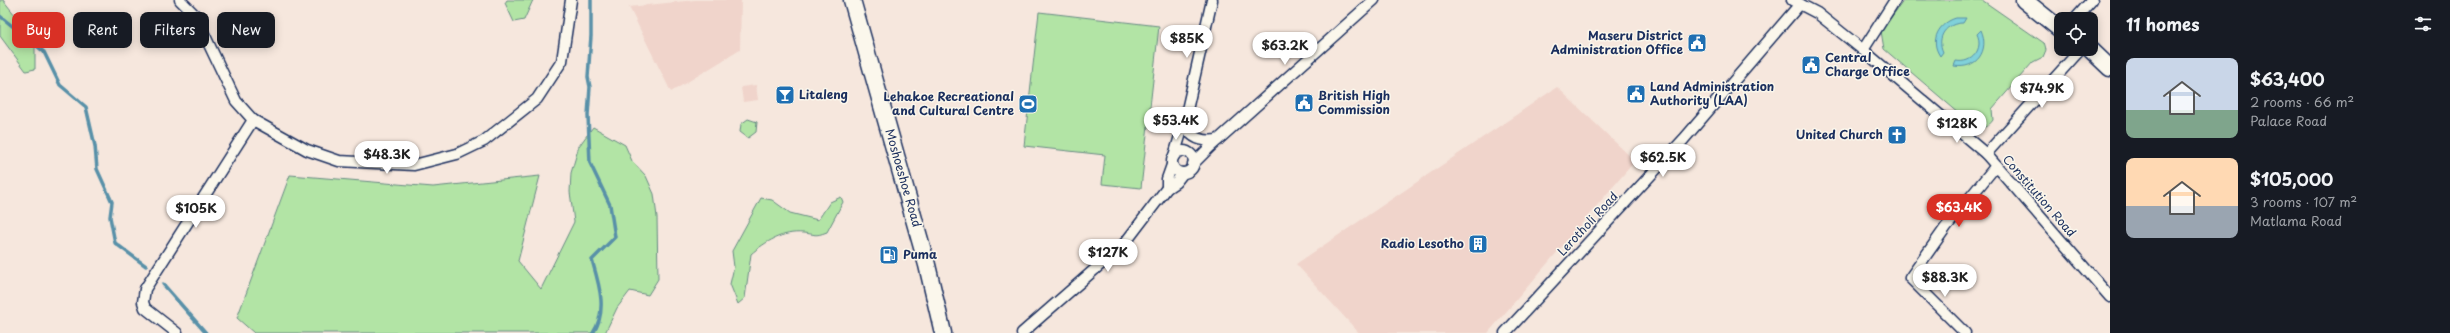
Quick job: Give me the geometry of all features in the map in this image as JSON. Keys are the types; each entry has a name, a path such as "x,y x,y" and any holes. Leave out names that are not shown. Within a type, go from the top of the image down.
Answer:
{"main road":[{"name":"Moshoeshoe Road","path":"852,0 927,265 943,333"},
{"path":"2024,0 2054,24"},
{"path":"2097,56 2110,68"}],"street":[{"path":"180,0 195,15 236,101 253,120 308,150 339,161 414,165 457,154 484,141 537,99 562,61 571,0"},
{"path":"1167,188 1167,179 1185,126 1212,0"},
{"path":"1190,157 1210,147 1374,0"},
{"path":"1864,50 1895,0"},
{"path":"2081,12 2092,0"},
{"name":"Constitution Road","path":"1796,2 1817,13 1864,50 1986,154 1995,167 2110,297"},
{"name":"Lerotholi Road","path":"1505,333 1684,139 1796,2"},
{"path":"1986,154 2075,56"},
{"path":"177,333 145,308 143,302 145,289 253,120"},
{"path":"1185,126 1199,139 1218,140"},
{"path":"1173,161 1176,171 1183,173 1190,171 1190,157 1185,126"},
{"path":"1173,161 1180,152 1190,157"},
{"path":"1965,333 1910,278 1946,227 1995,167"},
{"path":"1022,333 1125,243 1167,188 1176,182 1183,173"}],"shaded area":[{"path":"695,0 741,0 740,50 671,92 629,7"},
{"path":"756,85 758,100 743,102 741,87"},
{"path":"1557,87 1635,161 1488,333 1359,333 1296,264"}],"green space":[{"path":"0,0 3,0 13,12 12,48 35,48 35,69 26,71 0,36"},
{"path":"507,0 533,0 524,20 514,22 505,3"},
{"path":"1904,0 1982,0 2044,43 2046,50 2043,57 2033,62 1992,109 1993,120 1987,126 1980,128 1974,126 1884,49 1881,31"},
{"path":"1039,12 1159,26 1141,188 1102,184 1105,155 1024,146"},
{"path":"748,119 757,122 756,132 748,138 740,132 741,124"},
{"path":"593,127 625,145 632,161 646,176 654,194 657,217 658,279 648,295 630,291 617,308 605,333 254,333 237,318 290,175 433,187 540,176 518,261 541,289 574,222 570,192 571,173 579,146"},
{"path":"841,197 843,202 827,232 817,235 796,233 781,236 762,245 751,254 745,298 738,304 730,284 734,267 732,251 761,198 772,200 790,213 818,220 830,202"}],"water":[{"path":"1956,18 1966,18 1963,23 1952,25 1944,32 1941,41 1943,52 1940,56 1935,44 1938,33 1945,24"},
{"path":"1981,30 1984,45 1980,57 1969,65 1954,66 1956,61 1972,58 1978,50 1979,40 1977,34"}],"waterway":[{"path":"591,0 591,36 588,77 590,87 588,115 590,163 610,205 615,237 592,260 601,297 600,316 598,325 593,333"},
{"path":"0,16 44,52 60,85 86,107 95,146 97,169 112,202 110,217 115,243 146,266"},
{"path":"163,284 206,333"}],"place":[{"name":"Maseru District Administration Office","path":"1697,43"},
{"name":"Central Charge Office","path":"1811,65"},
{"name":"Land Administration Authority (LAA)","path":"1636,94"},
{"name":"Litaleng","path":"785,95"},
{"name":"British High Commission","path":"1304,103"},
{"name":"Lehakoe Recreational and Cultural Centre","path":"1028,104"},
{"name":"United Church","path":"1897,135"},
{"name":"Radio Lesotho","path":"1478,244"},
{"name":"Puma","path":"889,255"}]}
